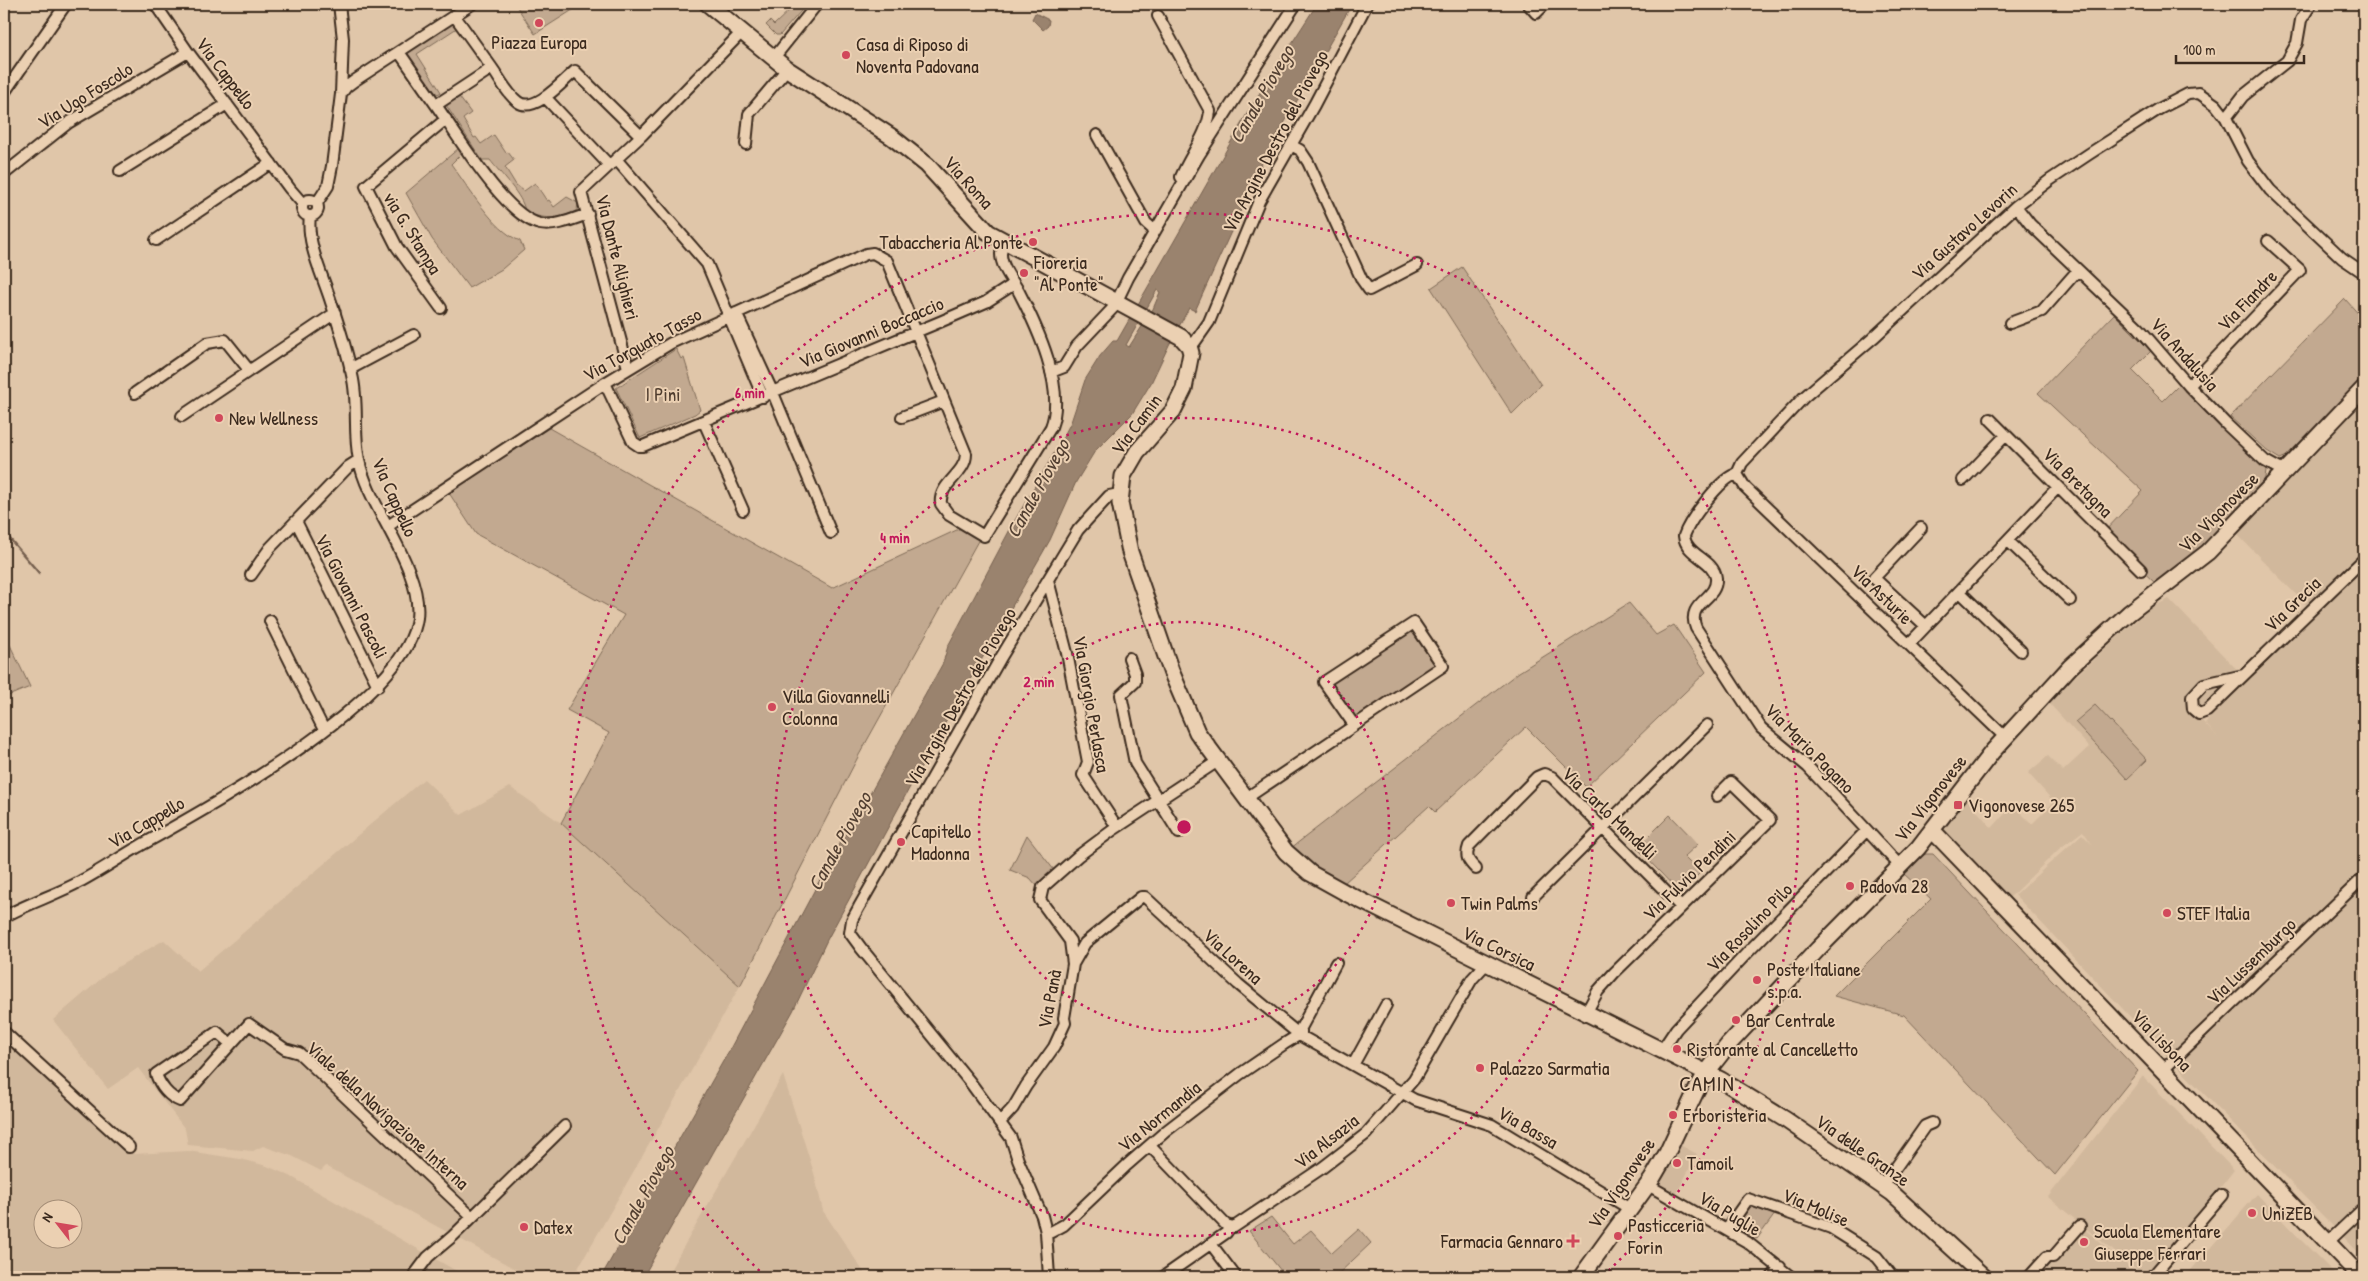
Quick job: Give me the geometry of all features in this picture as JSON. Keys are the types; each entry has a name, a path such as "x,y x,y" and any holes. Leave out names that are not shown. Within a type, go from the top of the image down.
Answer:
{"street":[{"path":"4,93 66,4"},
{"name":"Via Cappello","path":"4,917 81,882 197,814 276,764 324,730 378,686 410,640 417,619 417,596 359,460 357,408 350,369 335,313 316,255 309,224 310,216 304,213 303,204 188,52 155,4"},
{"path":"310,216 318,210 317,203 328,186 332,166 341,94 343,39 339,4"},
{"path":"341,94 346,87 472,4"},
{"name":"Via Roma","path":"708,4 773,59 892,136 927,165 988,232 1006,243"},
{"path":"773,59 817,4"},
{"path":"1051,372 1064,367 1077,346 1123,306 1155,231 1230,106 1296,4"},
{"name":"Via Argine Destro del Piovego","path":"1185,342 1195,342 1209,322 1255,209 1367,4"},
{"path":"1528,4 1536,13 1545,4"},
{"path":"2226,118 2243,96 2287,61 2297,44 2302,20 2311,4"},
{"path":"454,15 512,97 520,104 533,105 575,71 641,136"},
{"path":"1158,16 1210,111 1209,123 1190,156 1170,206"},
{"name":"Via Dante Alighieri","path":"628,368 581,192 641,136 741,33"},
{"name":"Via Ugo Foscolo","path":"4,174 68,123 188,52"},
{"path":"399,52 498,193 521,216 541,224 553,225 588,214"},
{"path":"436,105 492,68"},
{"path":"746,144 749,114 787,69"},
{"name":"Via Gustavo Levorin","path":"1693,619 1696,608 1714,588 1716,578 1713,569 1689,548 1684,540 1686,530 1724,481 1736,474 1742,463 1804,397 1873,338 2016,206 2050,180 2159,108 2182,96 2194,93 2203,95 2216,105 2226,118 2248,161 2270,190 2337,254 2364,273"},
{"name":"Via Dante Alighieri","path":"545,97 612,162"},
{"path":"120,171 227,104"},
{"name":"via G. Stampa","path":"441,308 397,247 366,186 446,119"},
{"path":"1097,135 1146,223 1155,231"},
{"path":"1291,145 1300,150 1308,162 1362,280 1369,290 1417,265"},
{"path":"612,162 707,264 774,393 832,533"},
{"path":"156,240 271,163"},
{"path":"303,204 310,200 317,203"},
{"name":"Via Andalusia","path":"2016,206 2025,219 2150,340 2189,386 2281,477"},
{"name":"Via Fiandre","path":"2189,386 2300,270 2268,241"},
{"path":"917,332 917,337 966,454 966,464 942,493 940,499 943,508 949,515 984,536 1051,427 1056,408 1051,372 1031,316 1004,265 1001,254 1006,243 1185,342"},
{"name":"Via Torquato Tasso","path":"388,526 628,368 671,343 873,253 887,261 917,332"},
{"path":"2010,323 2042,311 2078,270"},
{"name":"Via Giovanni Boccaccio","path":"605,383 633,442 639,446 704,422 917,332 986,302 1014,284"},
{"path":"182,416 335,313"},
{"path":"732,315 763,397"},
{"path":"350,369 414,335"},
{"path":"135,393 207,343 218,340 224,340 249,370"},
{"name":"Via Camin","path":"1185,342 1191,361 1179,400 1165,422 1131,460 1123,476 1119,494 1124,531 1171,671 1197,732 1245,799"},
{"name":"Via Vigonovese","path":"1581,1277 1648,1185 1667,1153 1706,1073 1728,1045 1770,999 1901,867 2005,737 2053,684 2099,638 2208,552 2364,388"},
{"path":"902,417 944,401"},
{"name":"Via Bretagna","path":"1990,419 2141,570"},
{"path":"704,422 743,510"},
{"path":"1963,480 2006,435"},
{"name":"Via Giovanni Pascoli","path":"251,575 270,548 348,467 359,460"},
{"name":"Via Asturie","path":"1736,474 1745,487 2005,737"},
{"path":"1909,644 2058,488"},
{"name":"Via Argine Destro del Piovego","path":"1000,1122 850,933 852,920 1000,659 1078,530 1109,496 1119,494"},
{"name":"Via Giovanni Pascoli","path":"296,522 378,686"},
{"path":"1921,528 1874,578 1926,626"},
{"path":"2008,541 2070,600"},
{"name":"Via Grecia","path":"2244,675 2204,684 2192,697 2193,709 2199,714 2207,711 2364,559"},
{"name":"Via Giorgio Perlasca","path":"1048,580 1069,662 1088,762 1083,775 1117,827"},
{"path":"1960,592 2020,651"},
{"name":"Via Mario Pagano","path":"1693,619 1698,634 1761,728 1808,767 1901,867"},
{"path":"270,621 324,730"},
{"path":"1245,799 1443,666 1414,623 1324,682 1354,725"},
{"name":"Via Giorgio Perlasca","path":"1129,658 1135,679 1133,685 1122,693 1122,701 1136,762 1179,833"},
{"path":"1533,896 1707,725"},
{"path":"1073,964 1070,941 1042,904 1040,900 1041,890 1071,861 1117,827 1218,761"},
{"name":"Via Carlo Mandelli","path":"1476,869 1469,862 1466,854 1468,846 1537,778 1544,774 1552,777 1681,907"},
{"name":"Via Fulvio Pendini","path":"1586,1012 1603,985 1770,820 1732,782 1716,796"},
{"name":"Via Corsica","path":"1245,799 1286,852 1310,873 1486,964 1706,1073"},
{"name":"Via Lisbona","path":"1932,830 2361,1277"},
{"name":"Via Rosolino Pilo","path":"1662,1050 1676,1029 1866,831"},
{"name":"Via Lussemburgo","path":"2162,1070 2364,877"},
{"name":"Via Panà","path":"1000,1122 1013,1108 1058,1040 1065,1023 1064,1018 1073,964 1085,943 1094,933 1141,897 1146,897"},
{"name":"Via Lorena","path":"1146,897 1238,984 1302,1036 1402,1093"},
{"path":"1302,1036 1301,1028 1336,963"},
{"name":"Via Alsazia","path":"1163,1277 1226,1234 1230,1227 1234,1227 1341,1154 1366,1134 1414,1079 1476,972 1486,964"},
{"path":"1353,1064 1386,1005"},
{"name":"Viale della Navigazione Interna","path":"231,1044 217,1032 156,1074 158,1081 172,1098 180,1101 249,1024 285,1049 299,1053 472,1217"},
{"path":"4,1032 129,1147"},
{"name":"Via Normandia","path":"1046,1232 1051,1232 1064,1225 1150,1146 1240,1074 1293,1038 1302,1036"},
{"name":"Via delle Granze","path":"1706,1073 1786,1120 1882,1187 1917,1214 1984,1277"},
{"name":"Via Bassa","path":"1402,1093 1426,1104 1492,1125 1630,1209"},
{"path":"1000,1122 1011,1138 1018,1160 1042,1216 1046,1232 1049,1277"},
{"path":"1882,1187 1925,1126 1932,1123"},
{"name":"Viale della Navigazione Interna","path":"414,1275 428,1257 453,1236 565,1126"},
{"path":"1150,1146 1230,1227"},
{"name":"Via Puglie","path":"1648,1185 1727,1229 1780,1267 1790,1277"},
{"path":"2152,1277 2222,1195"},
{"name":"Via Molise","path":"1727,1229 1748,1199 1831,1228 1877,1257 1893,1277"},
{"path":"2328,1242 2364,1208"},
{"path":"2029,1277 2047,1257 2053,1257 2080,1226"},
{"path":"1210,1244 1236,1277"},
{"path":"1772,1277 1780,1267"}],"shaded area":[{"path":"2354,404 2364,414 2364,1258 2175,1064 2015,895 2082,834 2092,844 2083,831 2059,849 2006,901 1938,832 1964,796 1992,828 2013,805 2032,824 2054,802 2028,773 2048,756 2063,771 2089,747 2048,702 2152,607 2169,599 2245,678 2202,721 2217,737 2205,723 2315,614 2233,530"},
{"path":"424,779 461,815 510,787 561,823 740,986 573,1277 530,1277 326,1166 321,1171 292,1156 263,1146 253,1151 188,1145 185,1129 138,1068 108,1089 53,1020 109,972 164,940 198,971"},
{"path":"4,1030 134,1154 188,1151 240,1159 267,1166 290,1176 467,1277 4,1277"},
{"path":"783,1075 814,1173 823,1211 867,1277 666,1277"},
{"path":"2143,1076 2234,1170 2150,1277 2145,1277 2048,1197"},
{"path":"1680,1145 1697,1154 1676,1195 1662,1187 1661,1183"},
{"path":"2257,1194 2300,1239 2338,1277 2185,1277"},
{"name":"Scuola Elementare Giuseppe Ferrari","path":"2082,1227 2141,1277 2030,1277"}],"green space":[{"name":"Piazza Europa","path":"515,4 582,4 535,34"},
{"path":"796,4 807,4 780,35 776,35 766,25 770,21 774,25"},
{"path":"453,23 458,26 457,28 417,54 441,92 438,94 432,90 408,58 409,49"},
{"path":"457,94 471,113 463,119 474,138 476,137 481,144 494,135 506,153 508,152 514,160 505,167 516,185 524,191 535,183 547,201 549,200 554,207 567,197 578,203 577,210 564,216 551,218 525,211 516,192 490,160 482,160 446,105"},
{"path":"459,148 463,152 451,164 491,218 510,236 520,241 524,250 502,269 469,288 432,239 406,193"},
{"path":"1462,267 1541,385 1512,414 1431,288"},
{"path":"2345,299 2364,320 2364,381 2294,453 2280,459 2267,451 2230,417"},
{"path":"2114,314 2151,351 2132,370 2163,401 2182,382 2266,470 2264,486 2212,542 2157,585 2103,533 2143,491 2038,393"},
{"name":"I Pini","path":"676,349 681,359 684,358 700,410 695,414 640,438 616,388"},
{"path":"549,428 832,588 961,528 979,539 859,755 740,986 561,823 609,733 567,710 624,615 476,534 449,493"},
{"path":"1629,603 1656,635 1674,625 1706,672 1586,787 1526,727 1435,812 1429,806 1344,883 1306,862 1291,848 1519,672"},
{"path":"1412,629 1435,666 1354,720 1333,683"},
{"path":"10,645 30,687 8,696 4,687 4,648"},
{"path":"2095,705 2147,760 2127,779 2075,722"},
{"path":"1670,815 1698,844 1684,857 1700,873 1680,893 1637,848"},
{"path":"1027,835 1054,870 1037,886 1030,878 1010,870"},
{"path":"1933,854 2138,1071 2055,1175 1904,1015 1834,996 1931,899 1903,873 1918,857"},
{"path":"1751,1206 1775,1214 1757,1239 1736,1226"},
{"path":"1271,1217 1293,1244 1311,1230 1332,1253 1359,1229 1371,1243 1335,1277 1286,1277 1249,1231"}],"water":[{"name":"Canale Piovego","path":"1317,4 1352,4 1265,157 1195,311 1189,308 1151,383 1132,414 1095,451 1076,482 1050,540 936,739 827,940 793,1011 643,1277 601,1277 730,1049 856,812 866,801 943,663 948,646 1014,522 1071,422 1085,380 1100,356 1113,341 1117,341 1252,105","holes":["1157,290 1160,292 1153,309 1129,347 1126,345"]},
{"path":"1035,13 1049,20 1048,26 1043,30 1032,19"}],"waterway":[{"path":"4,532 39,573"}],"place":[{"name":"Piazza Europa","path":"539,23"},
{"name":"Casa di Riposo di Noventa Padovana","path":"846,55"},
{"name":"Tabaccheria Al Ponte","path":"1033,242"},
{"name":"Fioreria \"Al Ponte\"","path":"1024,273"},
{"name":"New Wellness","path":"219,418"},
{"name":"Villa Giovannelli Colonna","path":"772,707"},
{"name":"Vigonovese 265","path":"1958,805"},
{"name":"Capitello Madonna","path":"901,842"},
{"name":"Padova 28","path":"1850,886"},
{"name":"Twin Palms","path":"1451,903"},
{"name":"STEF Italia","path":"2167,913"},
{"name":"Poste Italiane s.p.a.","path":"1757,980"},
{"name":"Bar Centrale","path":"1736,1020"},
{"name":"Ristorante al Cancelletto","path":"1677,1049"},
{"name":"Palazzo Sarmatia","path":"1480,1068"},
{"name":"Erboristeria","path":"1673,1115"},
{"name":"Tamoil","path":"1677,1163"},
{"name":"UniZEB","path":"2252,1213"},
{"name":"Datex","path":"524,1227"},
{"name":"Pasticceria Forin","path":"1618,1236"},
{"name":"Farmacia Gennaro","path":"1573,1241"},
{"name":"Scuola Elementare Giuseppe Ferrari","path":"2084,1242"}],"district":[{"name":"CAMIN","path":"1707,1083"}]}
